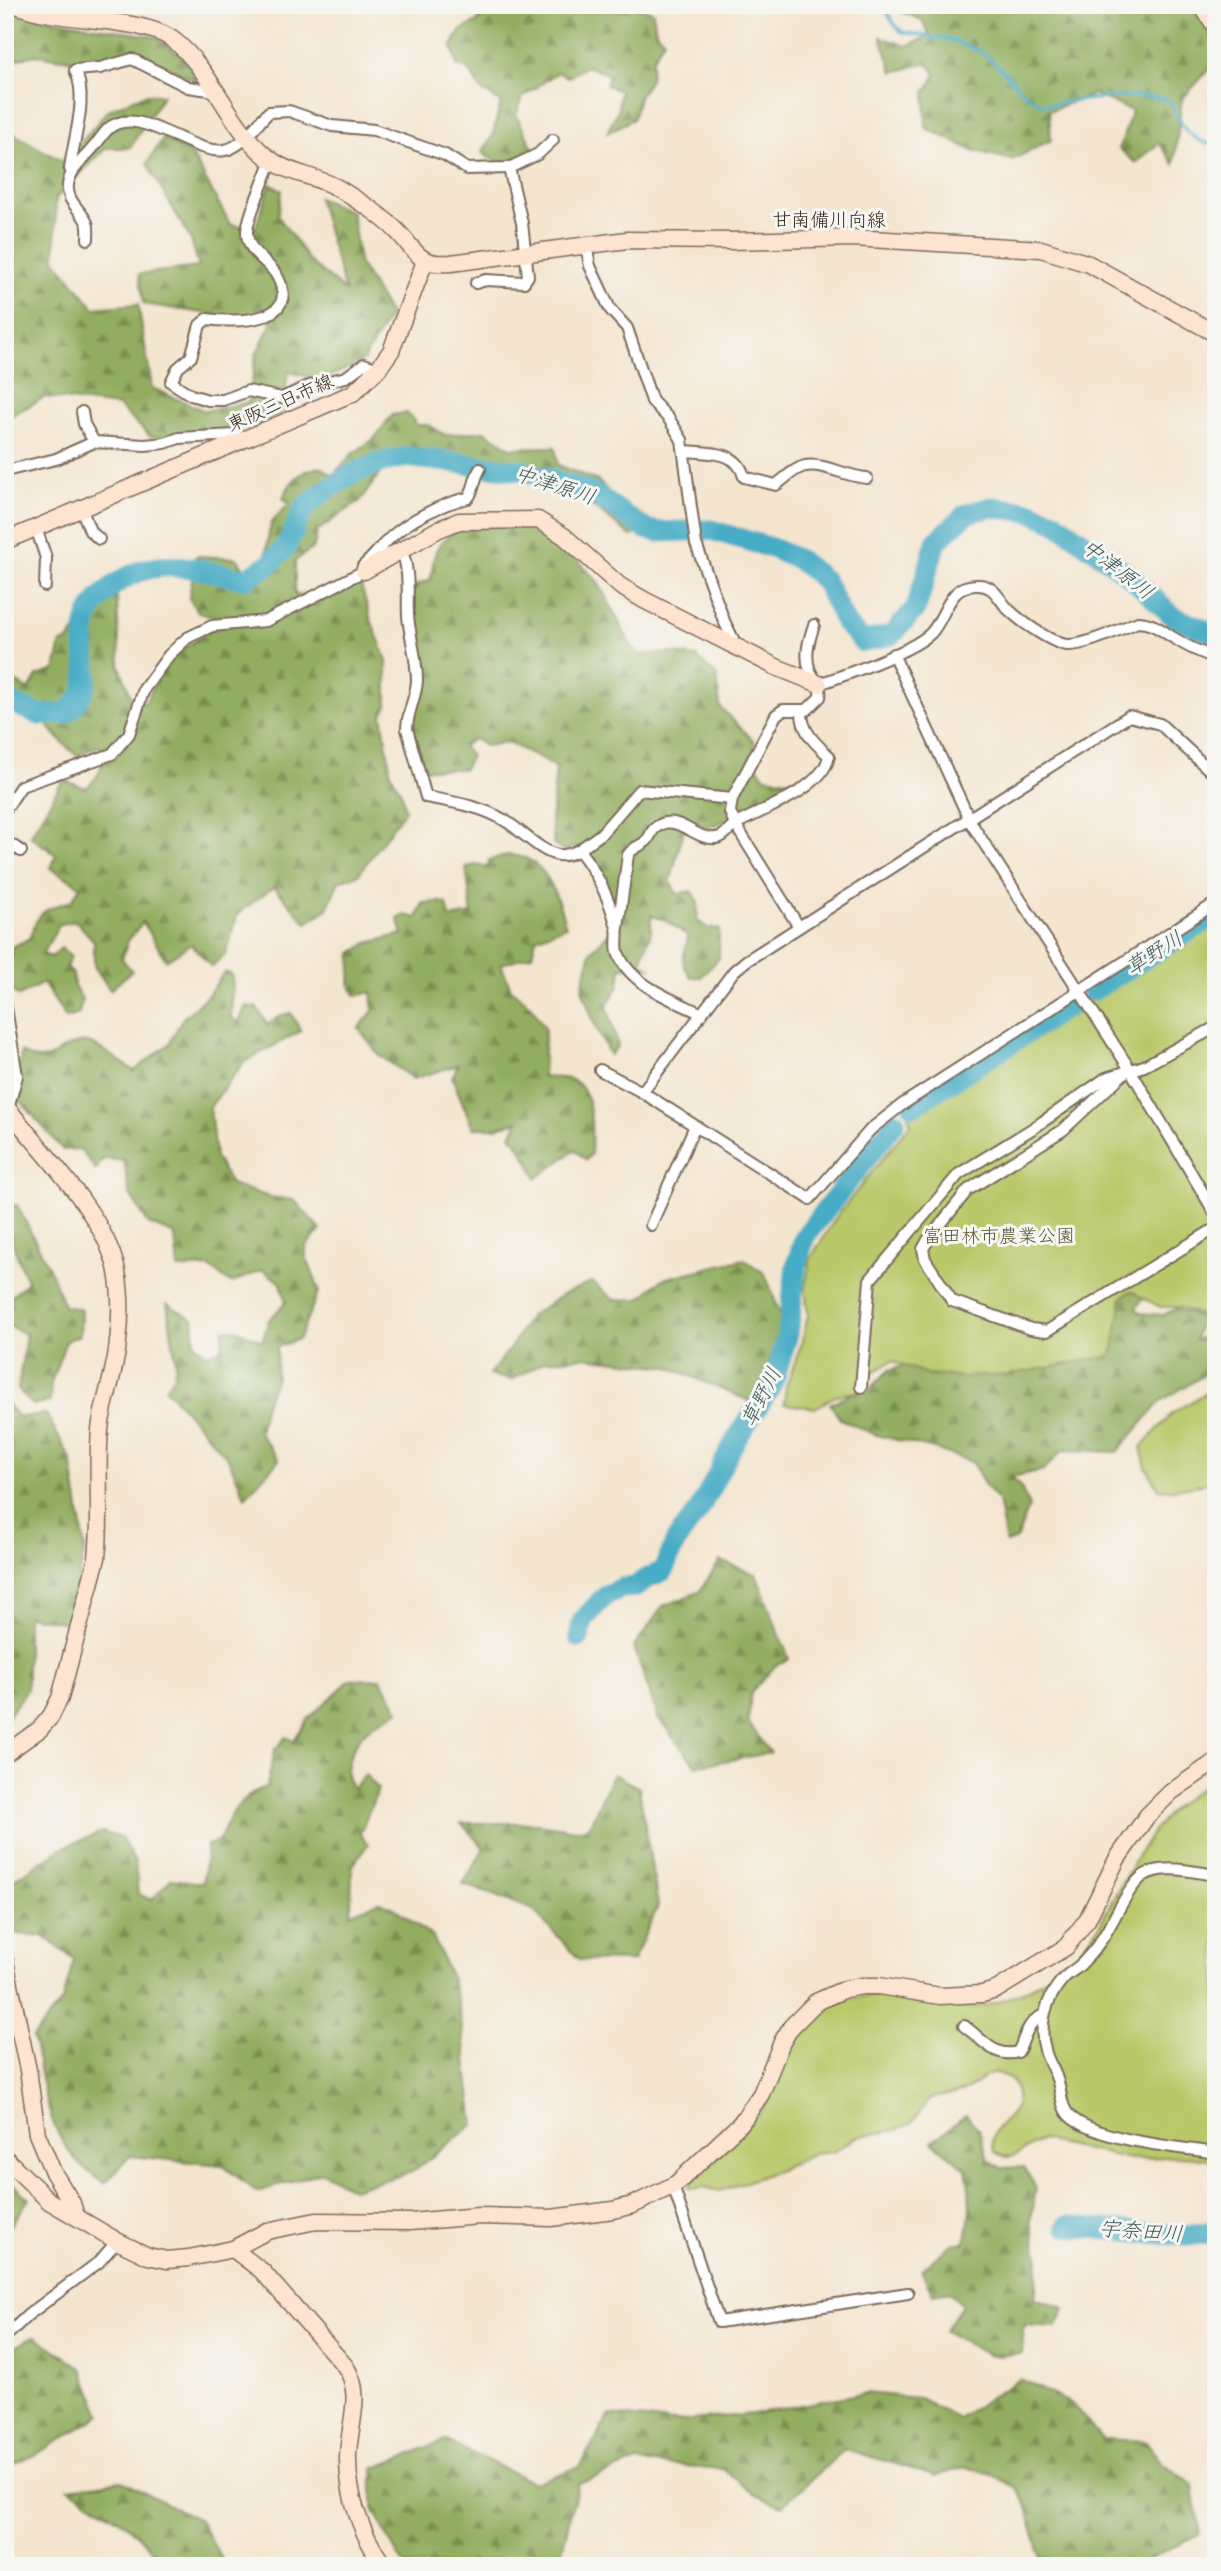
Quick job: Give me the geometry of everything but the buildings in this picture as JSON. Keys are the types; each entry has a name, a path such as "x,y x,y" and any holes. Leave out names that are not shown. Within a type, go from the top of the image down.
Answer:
{"street":[{"path":"17,5 46,15 141,27 169,37 190,54 246,136 271,162 282,169 334,187 356,199 397,230 425,261"},
{"path":"1201,5 1216,27"},
{"path":"74,171 70,170 71,152 78,123 80,93 75,70 100,68 132,59 188,87 216,91"},
{"path":"88,239 88,225 70,198 67,185 74,171 109,127 120,123 152,126 211,151 229,150 269,112 289,111 332,126 374,130 445,155 467,169 509,168 538,155 554,140"},
{"path":"271,162 246,230 249,245 276,274 282,290 279,304 269,315 245,322 207,319 200,325 191,357 178,368 172,382 191,395 208,400 223,400 248,391 282,398 309,386 346,377 364,364 378,369"},
{"path":"475,283 486,279 524,282 528,276 509,168"},
{"name":"甘南備川向線","path":"425,261 437,265 627,240 839,238 1041,250 1089,264 1216,334"},
{"path":"586,244 590,266 610,309 627,328 652,401 675,428 685,451 696,544 733,639 731,644"},
{"name":"東阪三日市線","path":"5,541 353,393 378,369 391,351 425,261"},
{"path":"82,412 84,424 94,442"},
{"path":"5,471 56,460 94,442 166,443 179,438 236,435 242,442"},
{"path":"685,451 724,454 736,460 742,467 744,477 763,484 776,485 803,466 867,478"},
{"path":"364,571 363,566 378,554 396,533 438,507 468,498 474,490 476,475 480,469"},
{"path":"82,510 90,531 99,540"},
{"path":"5,810 21,786 112,754 129,734 144,688 169,655 187,638 212,626 266,621 459,521 538,520 564,536 620,586 643,600 776,667 819,684 893,654 929,635 953,595 962,588 974,585 987,586 998,593 1016,616 1065,645 1077,644 1138,622 1157,626 1196,651 1216,658"},
{"path":"36,528 46,558 45,586"},
{"path":"402,552 406,561 408,620 416,654 417,673 407,729 426,797 468,805 503,820 549,852 559,855 570,855 601,834 639,790 732,799"},
{"path":"799,927 730,812 732,799 776,715 783,709 802,710 816,704 821,691 808,662 808,641 814,625"},
{"path":"893,654 969,818 1080,990 1127,1073 1216,1215"},
{"path":"702,1014 633,976 618,954 618,930 631,850 648,841 654,829 667,822 675,822 703,836 723,836 735,824 811,784 827,764 829,756 804,728 802,710"},
{"path":"642,1092 734,971 746,961 1129,716 1160,724 1216,776"},
{"path":"5,841 21,851"},
{"path":"579,850 600,881 618,930"},
{"path":"600,1070 642,1092 694,1128 810,1199 842,1161 882,1121 922,1091 1216,903"},
{"path":"5,1001 17,1076 7,1107 76,1194 104,1237 116,1269 120,1323 116,1364 100,1434 97,1558 69,1671 61,1698 51,1716 40,1729 5,1754"},
{"path":"861,1387 870,1280 959,1174 1035,1127 1106,1078 1127,1073 1216,1027"},
{"path":"1127,1073 1063,1130 968,1190 928,1240 923,1249 925,1259 951,1301 1031,1329 1047,1331 1216,1228"},
{"path":"651,1225 694,1128"},
{"path":"5,2158 39,2194 117,2241 148,2256 167,2260 233,2249 267,2231 316,2221 410,2222 479,2216 551,2218 633,2205 673,2186 741,2123 761,2094 791,2027 816,2002 845,1989 862,1986 879,1986 940,1996 982,1994 996,1990 1049,1959 1078,1934 1096,1905 1116,1859 1160,1802 1216,1761"},
{"path":"1216,1875 1185,1870 1158,1870 1143,1876 1092,1954 1063,1979 1051,1996 1042,2031 1045,2050 1057,2079 1062,2104 1068,2115 1076,2121 1118,2137 1216,2153"},
{"path":"5,1961 28,2070 37,2134 76,2216"},
{"path":"964,2026 992,2050 1010,2054 1018,2052 1027,2028 1034,2019 1044,2015"},
{"path":"673,2186 719,2322 908,2293"},
{"path":"5,2337 28,2315 99,2262 117,2241"},
{"path":"233,2249 269,2278 345,2366 355,2382 349,2471 360,2525 384,2566"}],"green space":[{"path":"477,5 632,5 653,12 656,32 664,40 652,60 650,80 639,97 633,119 607,133 618,110 620,91 606,85 609,75 587,66 568,77 558,72 523,97 516,115 535,152 508,162 489,158 482,152 492,137 501,102 482,91 468,69 457,65 452,46 460,31 479,21"},
{"path":"885,5 1193,5 1216,41 1216,62 1182,99 1174,164 1159,143 1136,163 1119,149 1132,111 1094,94 1049,111 1051,140 1012,160 972,150 926,128 925,93 936,74 927,63 893,72 881,37 906,46 930,36 922,20"},
{"path":"5,7 25,15 156,37 184,58 198,82 141,53 89,63 36,55 5,62"},
{"path":"146,94 163,95 130,148 106,148 56,198 55,259 94,308 138,304 152,388 205,411 249,402 256,355 273,320 144,304 139,274 199,267 191,240 147,164 163,138 192,155 230,224 255,229 270,184 282,190 278,216 310,262 345,291 318,198 352,212 359,263 390,315 363,361 323,380 288,372 282,414 258,427 151,437 118,406 45,397 5,419 5,129 64,162 108,110"},
{"path":"407,413 417,425 429,425 445,435 484,431 511,448 555,447 558,465 598,481 618,501 632,510 639,533 631,536 595,508 557,487 510,475 455,468 426,451 392,457 360,501 317,531 314,547 295,561 295,595 333,593 360,582 387,661 387,706 382,714 391,774 402,794 405,810 358,875 339,881 327,909 307,923 274,887 238,913 226,953 212,967 191,944 166,960 143,922 128,941 122,959 132,971 110,990 94,966 94,941 76,921 60,924 42,954 52,957 61,948 71,956 66,967 73,974 74,986 82,999 79,1014 66,1018 43,983 19,996 7,988 5,958 11,947 29,939 43,912 72,901 80,886 51,868 56,855 30,836 63,780 86,788 98,774 101,758 99,745 77,756 29,703 5,695 5,676 29,690 37,676 55,670 61,643 69,640 75,631 81,652 96,646 92,624 98,607 117,598 120,666 131,697 145,703 173,658 222,620 199,613 189,598 196,556 237,558 245,570 252,569 265,558 270,528 276,517 290,504 283,498 294,481 308,470 321,467 333,475 352,454 374,439 392,415"},
{"path":"461,525 538,527 561,542 598,582 631,645 639,654 674,653 696,657 717,676 720,707 754,741 756,765 765,777 807,782 759,809 709,827 685,825 670,882 677,894 692,891 698,903 697,920 707,928 719,928 719,958 701,977 691,977 683,961 688,936 663,919 651,916 651,932 641,962 650,968 621,967 619,986 607,1005 618,1046 610,1055 596,1028 582,989 591,951 621,921 590,851 579,847 563,851 554,845 551,822 556,767 508,742 485,746 474,739 463,746 471,756 464,769 425,769 410,727 414,710 423,693 419,644 412,610 413,587 431,579 441,542"},
{"path":"508,855 525,858 541,870 552,887 566,926 536,938 532,955 501,964 511,989 531,1006 545,1028 543,1077 568,1079 579,1085 590,1112 591,1154 586,1160 575,1150 537,1178 511,1135 518,1121 495,1128 473,1128 452,1077 458,1065 413,1079 378,1054 359,1028 373,1011 372,992 356,996 350,986 352,953 368,943 403,934 398,919 405,915 417,918 423,903 447,904 450,918 472,914 466,867 488,867 489,860"},
{"name":"富田林市農業公園","path":"1216,919 1216,1334 1204,1316 1179,1307 1160,1307 1131,1291 1122,1297 1114,1348 1110,1356 1007,1375 962,1377 927,1374 892,1361 873,1372 861,1391 837,1395 815,1408 784,1404 786,1387 808,1316 805,1288 810,1259 837,1216 911,1123 908,1116 972,1071"},
{"path":"225,972 233,976 231,1017 238,1023 246,1006 257,1008 268,1025 279,1016 291,1013 301,1031 244,1062 210,1107 215,1157 231,1184 269,1197 294,1200 321,1230 306,1246 306,1256 319,1290 299,1339 277,1347 276,1378 264,1407 259,1433 279,1460 245,1497 228,1458 165,1388 174,1376 176,1362 167,1304 193,1319 195,1344 207,1354 222,1349 223,1330 235,1329 262,1341 269,1320 286,1302 281,1283 263,1270 231,1283 209,1267 178,1269 175,1235 148,1224 129,1193 124,1160 103,1159 96,1170 80,1149 63,1150 16,1096 21,1052 31,1058 48,1058 69,1046 87,1043 104,1050 134,1071 169,1044 182,1019 207,996"},
{"path":"17,1205 50,1270 64,1306 81,1309 80,1335 66,1341 51,1383 50,1402 32,1405 18,1389 26,1334 5,1324 5,1303 27,1282 7,1229 5,1208"},
{"path":"744,1259 765,1274 786,1329 781,1363 759,1405 669,1367 583,1357 545,1361 512,1380 489,1375 530,1316 564,1294 592,1282 614,1300 639,1299 663,1279"},
{"path":"1135,1284 1144,1296 1136,1309 1140,1313 1163,1315 1176,1309 1201,1317 1195,1340 1216,1332 1216,1368 1161,1401 1117,1452 1063,1450 1044,1470 1011,1477 1020,1485 1029,1507 1016,1540 1006,1543 998,1500 985,1486 972,1462 931,1448 876,1435 840,1419 830,1404 850,1394 866,1393 889,1370 940,1356 1119,1296"},
{"path":"1216,1387 1216,1482 1159,1489 1146,1467 1141,1447 1174,1412"},
{"path":"5,1401 18,1417 46,1414 71,1459 85,1547 70,1623 27,1616 27,1690 5,1720"},
{"path":"720,1561 756,1574 789,1659 775,1666 751,1693 748,1722 770,1753 696,1766 658,1718 634,1647 663,1606 699,1592"},
{"path":"381,1679 399,1711 365,1732 352,1751 347,1767 352,1788 366,1775 378,1789 360,1834 368,1844 352,1867 351,1913 379,1902 394,1908 433,1937 452,1980 461,2019 474,2124 412,2172 352,2189 322,2172 257,2192 222,2165 130,2156 105,2183 71,2155 60,2138 46,2100 33,2037 63,2000 74,1959 43,1936 9,1933 5,1914 5,1885 66,1846 102,1832 121,1838 135,1862 138,1894 152,1900 171,1879 203,1883 207,1845 219,1841 232,1814 242,1801 267,1786 275,1749 286,1737 293,1741 309,1718 350,1680"},
{"path":"613,1774 639,1788 658,1906 633,1961 580,1960 532,1909 463,1884 484,1848 461,1823 535,1823 575,1830 589,1827"},
{"path":"1216,1778 1216,2160 1185,2156 1130,2159 1043,2140 1013,2156 1001,2155 994,2151 992,2140 995,2131 1014,2110 1017,2092 1010,2078 995,2074 984,2077 964,2091 930,2099 911,2124 895,2130 856,2137 833,2152 813,2154 779,2170 720,2191 688,2187 761,2111 774,2088 793,2040 812,2020 844,2001 875,1995 955,2006 982,2006 1007,1998 1045,1979 1066,1965 1084,1948 1158,1825 1178,1805"},
{"path":"966,2115 979,2130 988,2159 1001,2168 1024,2167 1036,2188 1031,2221 1039,2261 1035,2298 1065,2308 1057,2327 1024,2325 1022,2354 990,2356 945,2331 962,2305 949,2291 933,2294 921,2270 952,2244 965,2242 970,2205 966,2168 932,2142"},
{"path":"5,2177 29,2199 5,2233"},
{"path":"35,2336 82,2368 101,2415 35,2455 5,2468 5,2352"},
{"path":"1020,2379 1072,2404 1102,2439 1146,2441 1161,2462 1193,2485 1200,2535 1135,2566 1046,2566 1040,2556 1026,2504 1017,2488 989,2473 966,2467 936,2476 845,2449 782,2506 755,2495 723,2469 637,2462 578,2484 558,2566 406,2566 373,2509 373,2469 445,2440 534,2483 579,2467 610,2415 671,2422 753,2414 865,2393 919,2398 958,2418"},
{"path":"122,2481 199,2520 226,2566 169,2566 127,2525 69,2488"}],"waterway":[{"path":"883,5 902,32 951,40 980,51 1030,98 1044,105 1109,97 1159,98 1171,101 1180,122 1194,137 1208,144 1216,141"},
{"name":"中津原川","path":"5,700 40,715 67,713 83,693 86,684 87,620 93,608 111,588 147,569 171,566 245,579 270,564 287,546 304,508 324,492 350,475 379,463 407,457 525,471 595,494 645,529 658,532 711,530 772,548 799,560 824,580 846,624 863,642 892,635 916,608 936,542 966,514 991,507 1031,512 1055,522 1125,572 1174,617 1216,635"},
{"name":"草野川","path":"1092,991 1216,915"},
{"name":"草野川","path":"913,1106 1074,1003"},
{"name":"草野川","path":"579,1637 583,1620 606,1595 622,1588 636,1587 663,1571 677,1539 698,1512 735,1441 775,1377 788,1334 796,1266 805,1236 895,1122"},
{"name":"宇奈田川","path":"1067,2226 1186,2236 1216,2232"}]}
